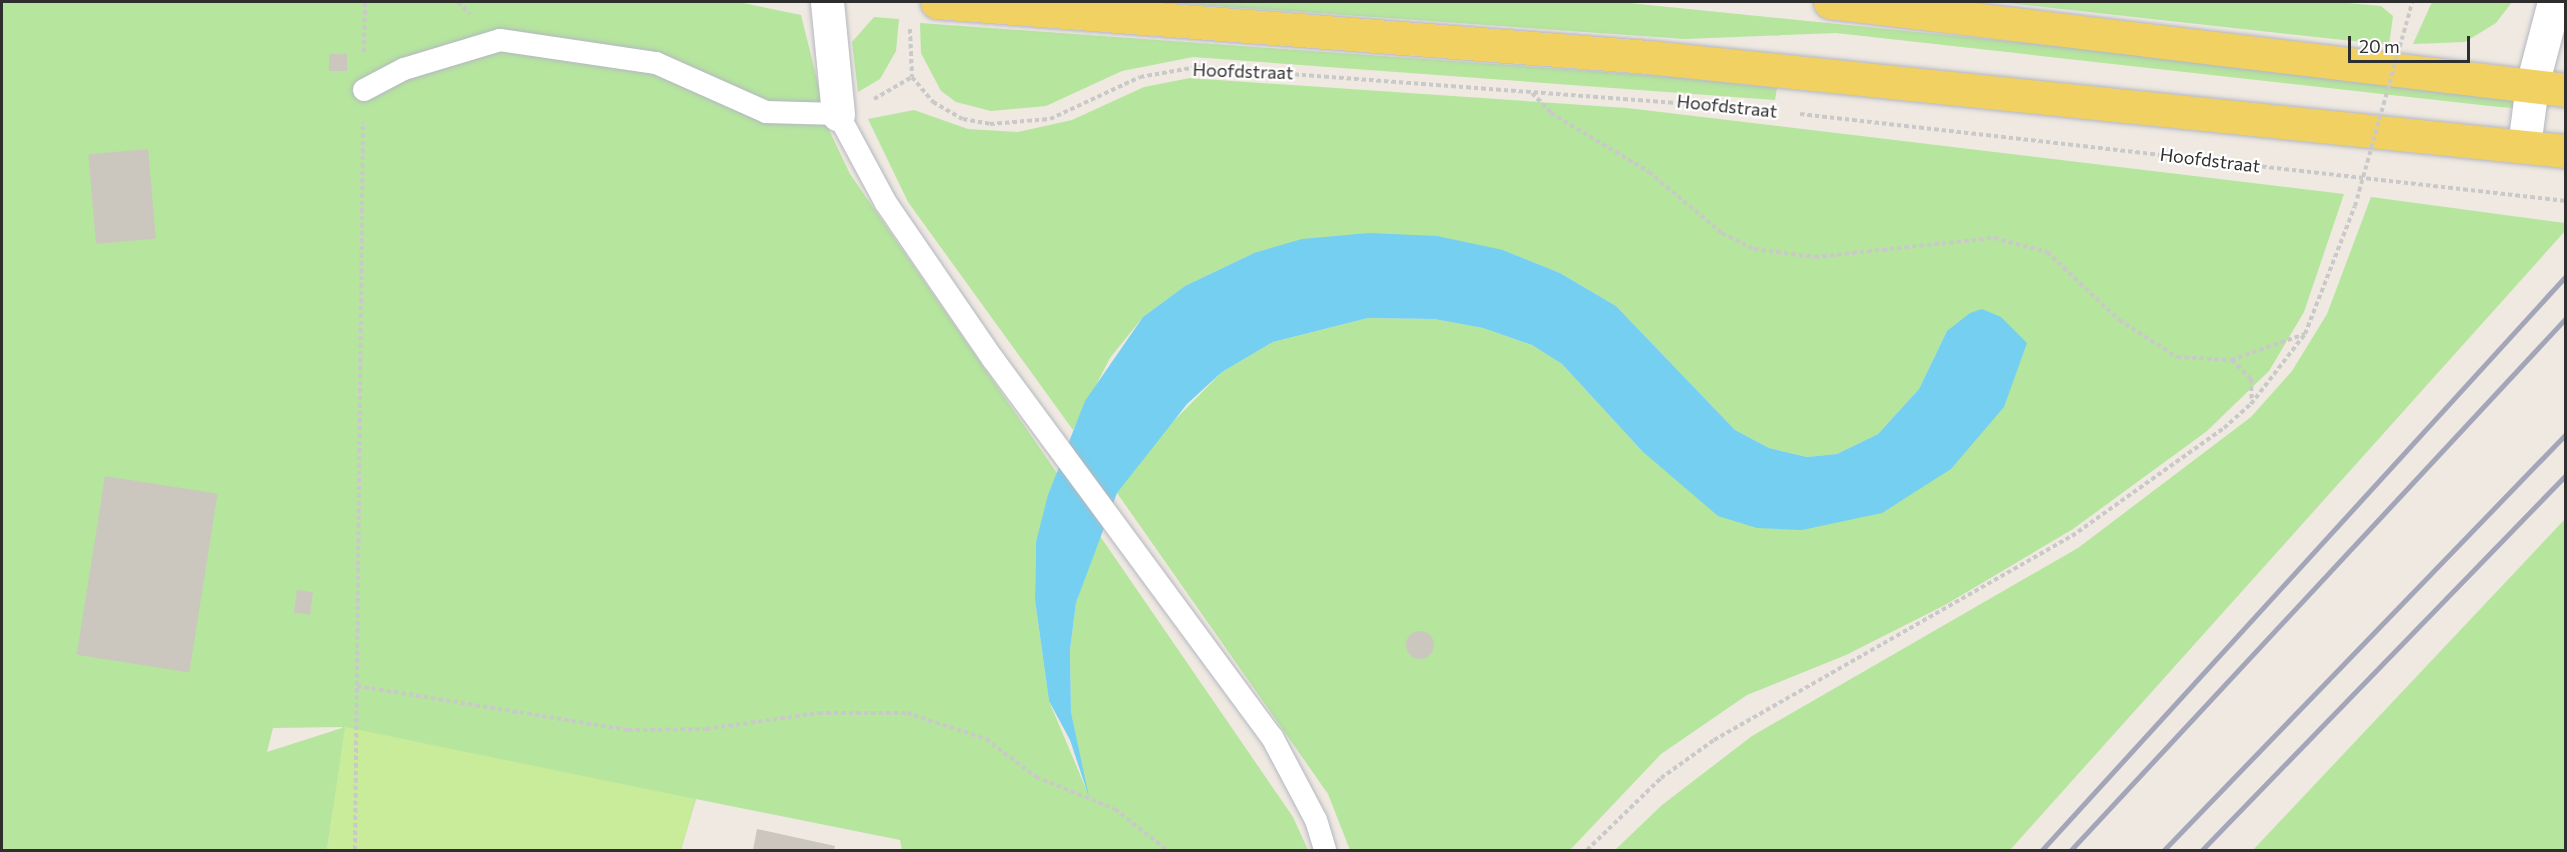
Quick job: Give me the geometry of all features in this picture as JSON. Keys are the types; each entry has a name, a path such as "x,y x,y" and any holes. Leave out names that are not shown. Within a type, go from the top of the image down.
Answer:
{"main road":[{"path":"937,2 1648,57 2565,151"},
{"path":"1830,2 2565,90"}],"street":[{"path":"827,2 838,114"},
{"path":"2524,146 2532,85 2554,2"}],"lane":[{"path":"364,90 404,69 500,40 657,63 766,112 838,114 885,203 1117,531 1272,737 1316,820 1325,850"}],"path":[{"path":"355,850 365,2"},
{"path":"1587,850 1660,778 1714,740 2072,537 2148,486 2252,404 2305,334 2355,206 2412,2"},
{"name":"Hoofdstraat","path":"910,25 912,77 933,102 963,119 990,124 1050,119 1140,77 1197,67 1746,108"},
{"path":"1531,92 1551,113 1649,172 1722,233 1754,249 1815,258 1994,238 2047,252 2147,343 2177,357 2231,360 2305,334"},
{"name":"Hoofdstraat","path":"1790,112 2565,201"},
{"path":"2231,360 2251,378 2252,404"},
{"path":"357,686 628,730 706,729 819,713 907,713 986,739 1036,777 1115,809 1167,850"}],"green space":[{"path":"2,2 738,2 801,15 830,132 850,174 1057,473 1036,542 1035,600 1049,701 1087,791 1071,712 1070,650 1076,603 1100,536 1293,817 1308,850 902,850 900,840 696,799 681,850 333,810 327,850 2,850","holes":["273,728 342,728 267,752"]},
{"path":"1159,2 1619,2 2105,51 2519,101 2516,108 2499,107 1836,33 1685,39"},
{"path":"1998,2 2336,2 2381,6 2393,16 2389,45"},
{"path":"2432,2 2512,2 2496,23 2465,42 2413,44"},
{"path":"874,17 899,19 896,51 880,79 858,92 852,42"},
{"path":"920,23 1662,76 1777,88 1775,100 1193,57 1122,71 1046,106 991,111 956,102 941,91 921,53"},
{"path":"1190,78 1627,108 2344,194 2304,312 2269,371 2207,431 2073,529 1945,605 1846,655 1747,695 1661,754 1570,850 1350,850 1328,794 1117,493 1149,446 1222,372 1273,342 1368,318 1434,319 1483,328 1532,345 1562,364 1642,451 1882,513 1947,331 1919,389 1878,434 1837,454 1807,457 1769,448 1735,430 1616,306 1560,273 1503,250 1254,253 1185,286 1143,317 1110,358 1073,430 908,202 868,119 914,110 968,129 1018,132 1072,120 1144,87"},
{"path":"2371,197 2565,223 2565,231 2010,850 1615,850 1662,805 1752,736 2078,548 2251,417 2292,371 2327,314"},
{"path":"2565,519 2565,850 2253,850"},
{"path":"345,727 695,799 681,850 327,850"}],"water":[{"path":"1369,233 1437,236 1503,250 1560,273 1616,306 1735,430 1769,448 1807,457 1837,454 1878,434 1919,389 1947,331 1970,313 1982,309 2001,317 2027,343 2004,407 1951,469 1882,513 1802,530 1757,528 1718,516 1642,451 1562,364 1532,345 1483,328 1434,319 1368,318 1273,342 1222,372 1187,404 1117,493 1076,603 1070,650 1071,712 1089,797 1070,740 1049,701 1035,600 1036,542 1048,495 1085,401 1143,317 1185,286 1254,253 1302,239"}],"building":[{"path":"329,54 347,54 347,71 329,71"},
{"path":"148,149 156,239 96,244 88,154"},
{"path":"105,476 218,494 189,673 77,655"},
{"path":"297,590 313,592 310,615 294,613"},
{"path":"1420,631 1430,635 1434,645 1430,655 1420,659 1410,655 1406,645 1410,635"},
{"path":"757,829 835,846 834,850 753,850"}],"railway":[{"path":"2042,850 2566,276"},
{"path":"2071,850 2566,318"},
{"path":"2164,850 2566,434"},
{"path":"2202,850 2566,475"}]}
